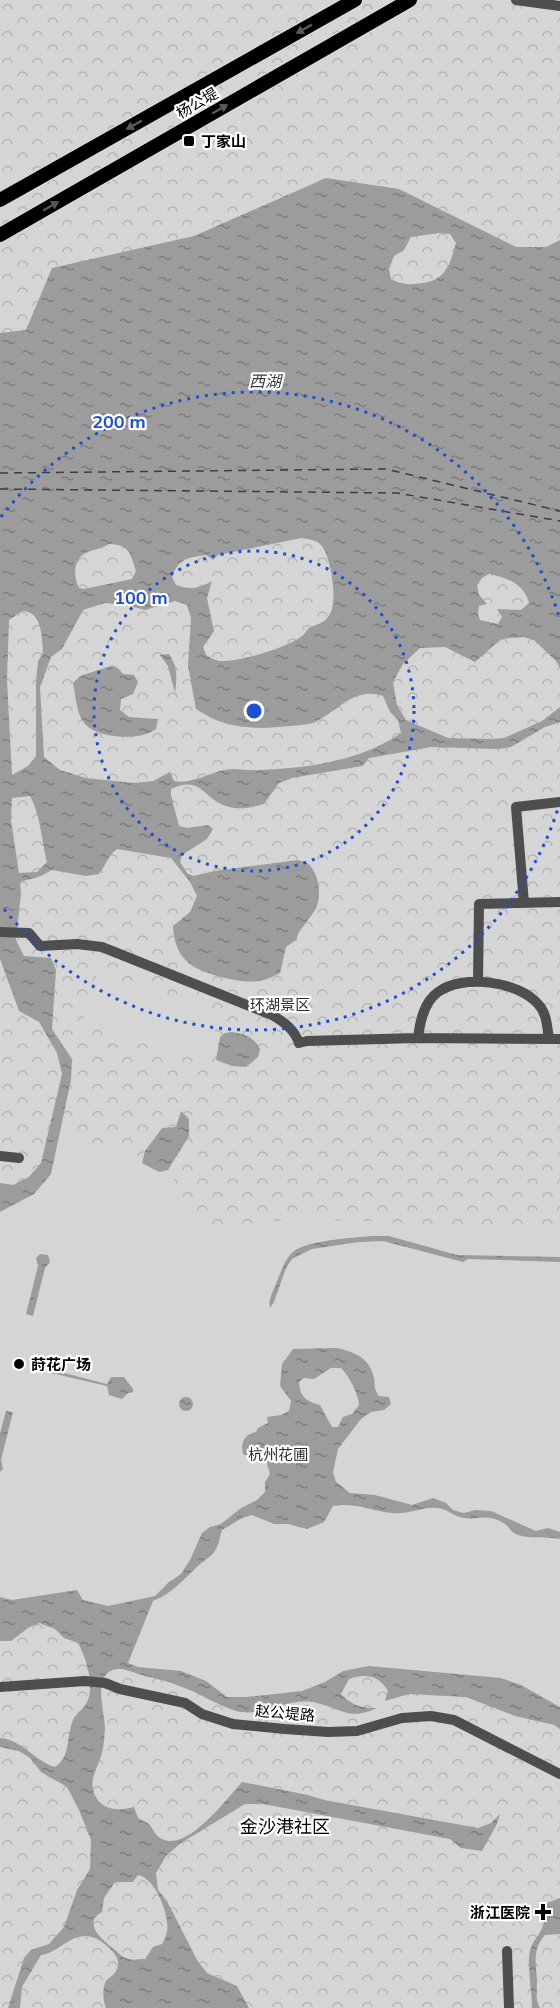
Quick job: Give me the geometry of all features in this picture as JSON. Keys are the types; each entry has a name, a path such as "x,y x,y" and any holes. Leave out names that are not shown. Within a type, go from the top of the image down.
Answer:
{"main road":[{"name":"杨公堤","path":"0,200 354,0"},
{"name":"杨公堤","path":"0,235 410,0"}],"street":[{"path":"516,0 560,6"},
{"path":"524,903 516,807 560,802"},
{"path":"478,982 479,904 560,902"},
{"path":"0,932 29,933 40,946 77,944 102,947 263,1010 283,1022 295,1033 299,1043 418,1038 555,1039 540,1005 513,988 491,982 450,986 437,992 422,1014 418,1038"},
{"path":"0,1156 19,1158"},
{"name":"赵公堤路","path":"0,1687 105,1683 120,1689 185,1703 202,1714 233,1724 328,1732 357,1731 402,1718 431,1716 454,1720 560,1774"},
{"path":"507,1951 510,2008"}],"green space":[{"name":"环湖景区","path":"0,0 560,0 560,2008 0,2008"},
{"path":"97,974 221,1012 206,1061 83,1023"},
{"name":"杭州花圃","path":"54,1134 115,1148 162,1166 173,1178 198,1227 303,1219 560,1229 560,1723 524,1697 369,1671 344,1677 340,1684 233,1704 116,1664 118,1624 0,1607 0,1204 34,1186"}],"water":[{"name":"西湖","path":"326,178 399,189 516,247 546,247 560,240 560,668 556,661 534,640 523,637 501,639 475,662 445,647 420,648 403,664 393,682 397,705 406,720 448,738 504,738 542,721 560,707 560,722 545,727 511,747 498,749 431,747 369,758 362,766 292,778 279,783 264,804 250,807 226,806 196,786 181,785 171,789 179,826 187,828 208,825 213,829 207,839 182,855 180,862 187,873 193,876 298,860 307,863 317,878 319,891 316,908 296,940 286,947 280,973 260,981 240,981 204,972 195,968 182,956 173,926 190,912 197,896 190,882 171,858 117,849 109,857 99,874 86,876 52,870 20,882 21,894 16,940 24,956 51,958 56,970 52,1029 72,1059 71,1080 51,1174 34,1194 0,1212 0,1183 13,1185 29,1177 41,1163 62,1074 57,1053 39,1022 19,1011 0,959 0,333 26,330 52,268 194,236","holes":["439,233 450,234 456,243 449,264 442,275 423,283 410,284 391,279 389,269 394,256 404,250 411,237","301,538 315,541 322,546 331,570 333,599 330,614 295,641 250,657 228,661 214,659 206,655 203,647 214,631 207,598 212,581 203,586 186,588 176,585 172,577 181,562 185,560 206,555 213,560 218,555","109,544 116,545 128,551 136,571 132,579 84,589 79,588 75,573 76,564 86,553","489,574 503,578 519,587 527,596 529,603 521,610 497,609 502,617 498,624 480,620 479,606 487,604 479,595 477,586 482,578","175,601 187,605 191,618 188,666 196,709 207,716 229,724 252,728 307,724 322,718 354,697 372,694 383,696 390,712 398,720 401,733 369,750 334,761 278,769 232,769 181,782 174,781 170,772 153,781 134,783 86,778 60,770 44,757 40,687 51,657 62,649 83,610 105,603 145,610","22,611 29,612 34,615 40,626 43,653 38,661 36,681 36,756 28,766 12,775 7,680 9,620","30,796 38,819 47,862 37,872 19,873 11,820 12,798"]},
{"path":"169,654 176,672 175,693 168,666 160,655"},
{"path":"111,666 118,668 123,674 134,675 138,682 133,694 121,699 120,710 129,717 158,719 156,729 137,736 112,736 97,732 82,720 73,683 80,676"},
{"path":"232,1032 249,1037 260,1049 258,1057 246,1067 232,1066 216,1060 220,1037"},
{"path":"181,1111 189,1119 189,1136 168,1170 159,1172 142,1163 145,1151 162,1128 176,1127"},
{"path":"389,1236 457,1255 560,1257 560,1262 468,1259 463,1262 383,1241 312,1249 292,1259 270,1308 273,1291 285,1262 293,1252 319,1242"},
{"path":"40,1254 48,1255 50,1262 45,1268 33,1316 26,1314 38,1266 36,1258"},
{"path":"336,1348 361,1357 372,1371 375,1390 379,1396 389,1397 391,1404 384,1410 371,1412 361,1419 338,1449 333,1472 336,1482 350,1493 375,1495 412,1505 433,1498 446,1503 453,1510 464,1513 475,1510 491,1511 536,1531 548,1528 560,1532 560,1539 518,1535 503,1522 495,1519 464,1518 438,1508 398,1513 349,1505 333,1506 324,1522 307,1529 288,1524 274,1524 252,1515 222,1530 217,1547 212,1554 172,1590 153,1601 128,1663 138,1667 181,1671 206,1681 227,1697 302,1691 325,1682 343,1671 369,1666 501,1678 521,1685 560,1707 560,1729 554,1725 515,1716 466,1697 409,1694 385,1701 388,1691 376,1679 366,1676 349,1679 341,1694 358,1706 377,1708 353,1714 307,1702 296,1702 256,1712 236,1711 166,1681 122,1669 108,1672 104,1678 101,1694 105,1729 102,1753 93,1778 94,1794 100,1803 110,1808 134,1807 138,1818 150,1825 156,1835 162,1839 172,1841 195,1831 242,1782 324,1800 478,1828 491,1823 500,1814 482,1851 461,1848 450,1839 263,1804 245,1804 181,1843 166,1856 156,1873 158,1890 167,1901 197,1960 207,1973 237,1986 249,2008 106,2008 104,1987 106,1981 116,1971 118,1960 101,1941 85,1936 78,1937 54,1951 41,1955 22,1987 20,2008 8,2008 24,1958 31,1950 49,1944 64,1927 77,1890 90,1869 91,1840 67,1787 41,1772 30,1758 19,1751 0,1747 0,1738 22,1746 55,1767 64,1758 73,1720 87,1702 90,1680 78,1643 64,1638 55,1629 39,1623 11,1641 0,1641 0,1597 12,1600 77,1590 83,1600 108,1606 155,1596 181,1574 202,1533 210,1527 221,1524 265,1492 265,1482 270,1474 267,1463 243,1454 243,1443 246,1437 268,1423 267,1417 289,1411 291,1401 280,1386 282,1364 293,1349","holes":["331,1368 341,1368 353,1386 359,1405 352,1414 343,1417 338,1427 332,1427 320,1405 305,1398 299,1382 304,1378 314,1379","138,1875 150,1883 160,1898 166,1916 167,1931 162,1944 153,1947 145,1959 133,1960 123,1957 105,1941 96,1932 94,1921 96,1916 102,1912 104,1898 115,1882 133,1882"]},
{"path":"52,1370 107,1384 111,1377 124,1377 133,1392 128,1393 122,1399 109,1395 107,1386 51,1373"},
{"path":"186,1397 191,1399 193,1404 191,1409 186,1411 181,1409 179,1404 181,1399"},
{"path":"6,1411 13,1412 1,1460 3,1469 0,1472 0,1433"},
{"path":"560,1898 560,1934 545,1935 536,1951 537,2001 540,2008 532,2008 530,1951 543,1926 547,1903"}],"ferry route":[{"path":"0,473 386,469 560,511"},
{"path":"0,489 397,493 560,521"}],"place":[{"name":"丁家山","path":"189,141"},
{"name":"莳花广场","path":"19,1364"},
{"name":"浙江医院","path":"543,1912"}],"district":[{"name":"金沙港社区","path":"285,1826"}]}
